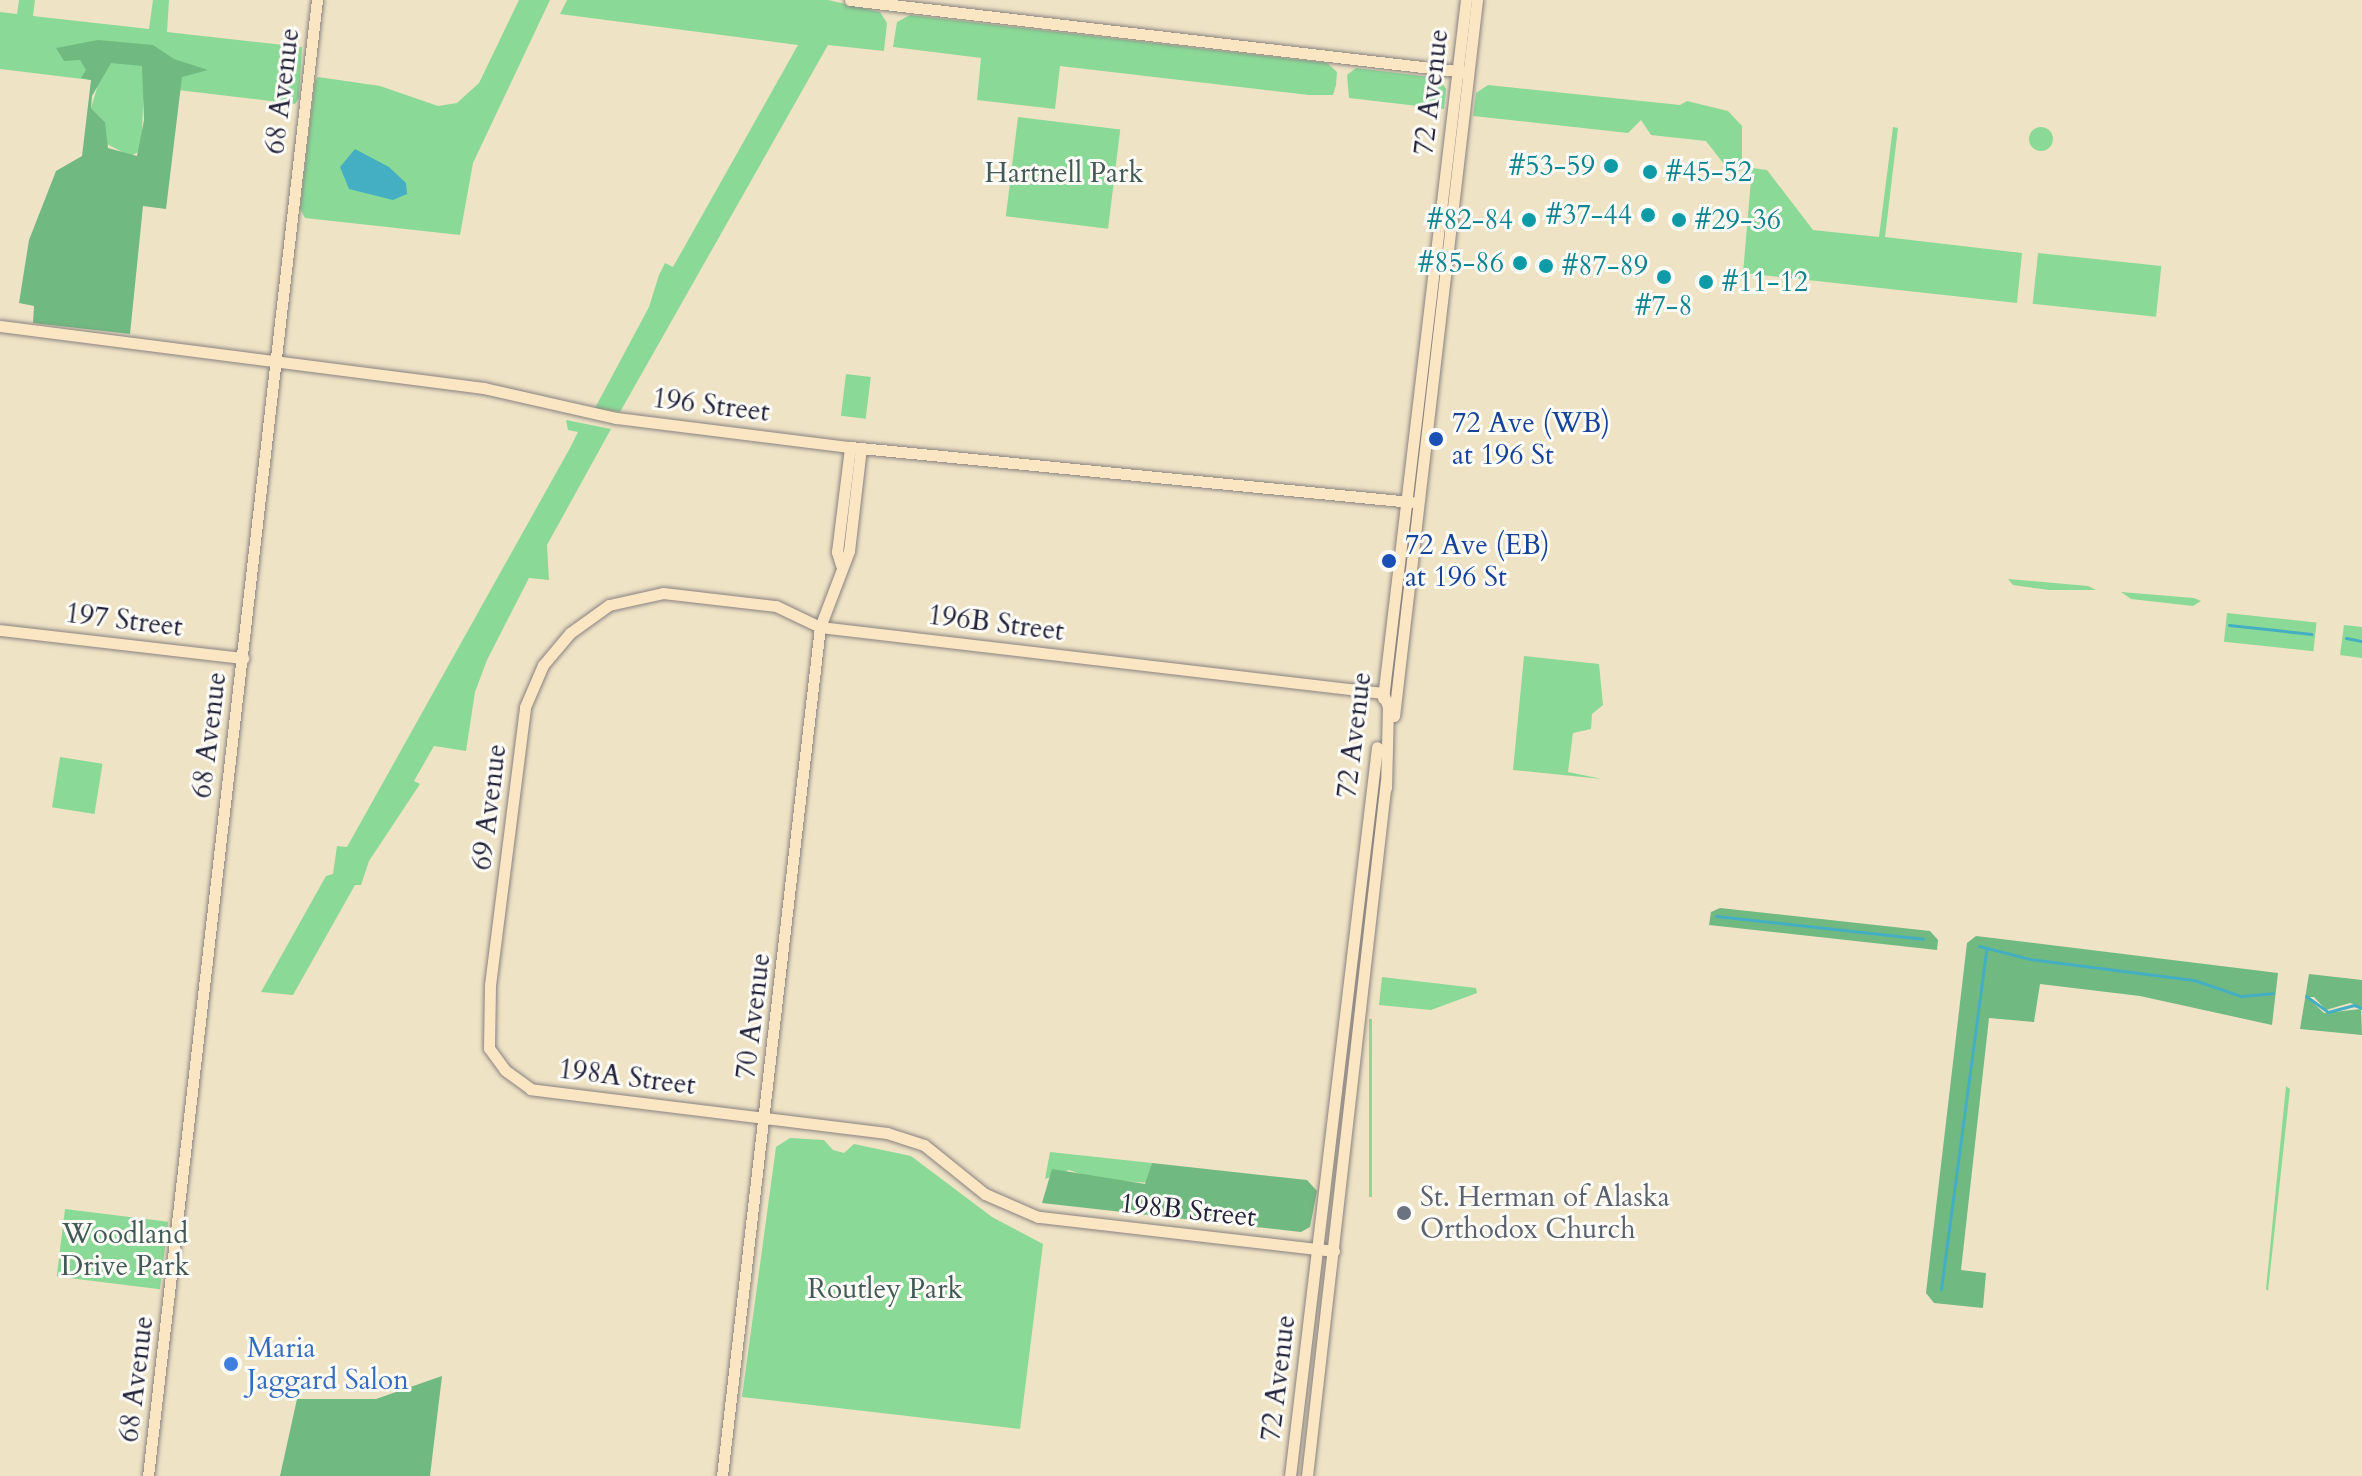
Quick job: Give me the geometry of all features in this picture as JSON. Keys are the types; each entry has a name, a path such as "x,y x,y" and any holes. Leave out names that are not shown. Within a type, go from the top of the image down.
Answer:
{"street":[{"name":"68 Avenue","path":"148,1476 317,0"},
{"path":"850,0 1463,72"},
{"name":"72 Avenue","path":"1307,1476 1435,362 1463,72 1466,0"},
{"name":"72 Avenue","path":"1290,1476 1434,278 1463,72 1477,0"},
{"path":"1434,278 1435,362"},
{"name":"196 Street","path":"0,326 484,388 616,418 856,448 1419,503"},
{"name":"70 Avenue","path":"722,1476 820,627 841,565 849,551 856,448"},
{"name":"196B Street","path":"609,605 663,593 776,606 820,627 1383,693"},
{"name":"69 Avenue","path":"489,1048 490,985 525,707 543,665 570,633 609,605"},
{"name":"197 Street","path":"0,630 243,658"},
{"path":"1383,693 1388,707 1386,788"},
{"path":"1374,775 1372,845 1378,852"},
{"name":"198A Street","path":"489,1048 505,1070 531,1089 905,1137 939,1154 999,1203 1038,1217"},
{"name":"198B Street","path":"1038,1217 1334,1251"}],"green space":[{"path":"19,0 35,0 33,16 149,29 153,0 169,0 167,32 302,47 299,98 295,104 144,86 141,151 130,156 105,143 105,122 91,108 99,81 0,69 0,12 17,14"},
{"path":"519,0 550,0 473,163 460,235 305,218 300,209 315,81 318,77 380,86 438,106 457,103 479,83"},
{"path":"567,0 828,0 880,12 887,23 884,51 828,45 620,412 595,408 649,307 665,263 673,267 798,45 560,14"},
{"path":"910,15 1327,63 1337,72 1336,85 1333,95 1309,95 1060,66 1055,109 977,100 981,58 893,47 897,22"},
{"path":"98,40 153,45 174,59 208,70 182,77 166,209 143,206 130,334 33,323 34,306 19,303 29,240 56,171 82,156 91,80 81,78 86,70 80,60 64,61 56,48","holes":["111,63 142,66 144,120 137,156 108,148 105,122 91,108 92,96"]},
{"path":"1356,68 1439,78 1446,89 1444,109 1349,98 1347,75"},
{"path":"1488,85 1680,105 1687,101 1728,111 1742,126 1742,170 1731,173 1706,141 1651,135 1641,120 1628,133 1473,116 1476,93"},
{"name":"Hartnell Park","path":"1018,117 1120,130 1108,229 1006,216"},
{"path":"1893,127 1898,128 1885,237 2022,253 2017,303 1743,273 1752,168 1767,170 1813,230 1879,237"},
{"path":"2041,127 2049,131 2053,139 2049,147 2041,151 2033,147 2029,139 2033,131"},
{"path":"2038,253 2161,266 2156,317 2033,304"},
{"path":"846,374 871,377 866,419 841,416"},
{"path":"566,420 611,429 547,545 549,580 529,578 487,660 475,692 466,751 434,746 414,781 420,784 369,861 361,885 355,885 293,995 261,992 326,876 333,874 337,846 347,847 570,448 578,432 568,430"},
{"path":"2008,579 2088,586 2096,590 2049,590 2013,585"},
{"path":"2121,592 2201,601 2193,606 2131,599"},
{"path":"2227,613 2317,622 2313,651 2224,642"},
{"path":"2344,625 2362,627 2362,658 2340,655"},
{"path":"1524,656 1599,664 1603,705 1592,714 1591,729 1573,733 1568,772 1602,779 1513,770"},
{"path":"60,757 102,764 94,814 52,807"},
{"path":"1720,908 1930,931 1938,940 1937,950 1709,925 1711,912"},
{"path":"1976,936 2278,973 2272,1025 2140,996 2040,984 2034,1022 1989,1018 1961,1270 1986,1273 1983,1308 1934,1303 1926,1293 1967,943"},
{"path":"2309,974 2362,980 2362,1007 2350,1003 2326,1010 2314,997 2307,997 2324,1013 2361,1009 2362,1035 2300,1029"},
{"path":"1382,977 1476,988 1477,993 1431,1010 1379,1005"},
{"path":"1369,1019 1372,1019 1372,1197 1369,1197"},
{"path":"2286,1086 2290,1089 2268,1291 2266,1289"},
{"name":"Routley Park","path":"790,1138 824,1140 833,1150 844,1153 854,1144 911,1156 992,1217 1043,1244 1020,1429 742,1397 776,1147"},
{"path":"1050,1152 1152,1163 1149,1183 1095,1179 1069,1170 1045,1179"},
{"path":"1152,1163 1307,1180 1317,1191 1310,1227 1301,1232 1042,1203 1052,1169 1145,1184"},
{"name":"Woodland Drive Park","path":"65,1209 168,1222 160,1289 57,1276"},
{"path":"442,1376 430,1476 280,1476 297,1399 376,1399"}],"water":[{"path":"355,149 389,167 406,183 407,194 393,200 349,189 340,167"}],"waterway":[{"path":"2229,625 2312,634"},
{"path":"2346,638 2362,641"},
{"path":"1716,916 1923,939"},
{"path":"1979,946 2030,959 2194,980 2241,996 2273,993"},
{"path":"1941,1289 1986,950"},
{"path":"2306,996 2328,1012 2354,1005 2362,1008"}],"place":[{"name":"#53-59","path":"1611,166"},
{"name":"#45-52","path":"1650,172"},
{"name":"#37-44","path":"1648,215"},
{"name":"#82-84","path":"1529,220"},
{"name":"#29-36","path":"1679,220"},
{"name":"#85-86","path":"1520,263"},
{"name":"#87-89","path":"1546,266"},
{"name":"#7-8","path":"1664,277"},
{"name":"#11-12","path":"1706,282"},
{"name":"72 Ave (WB) at 196 St","path":"1436,439"},
{"name":"72 Ave (EB) at 196 St","path":"1389,561"},
{"name":"St. Herman of Alaska Orthodox Church","path":"1404,1213"},
{"name":"Maria Jaggard Salon","path":"231,1364"}]}
